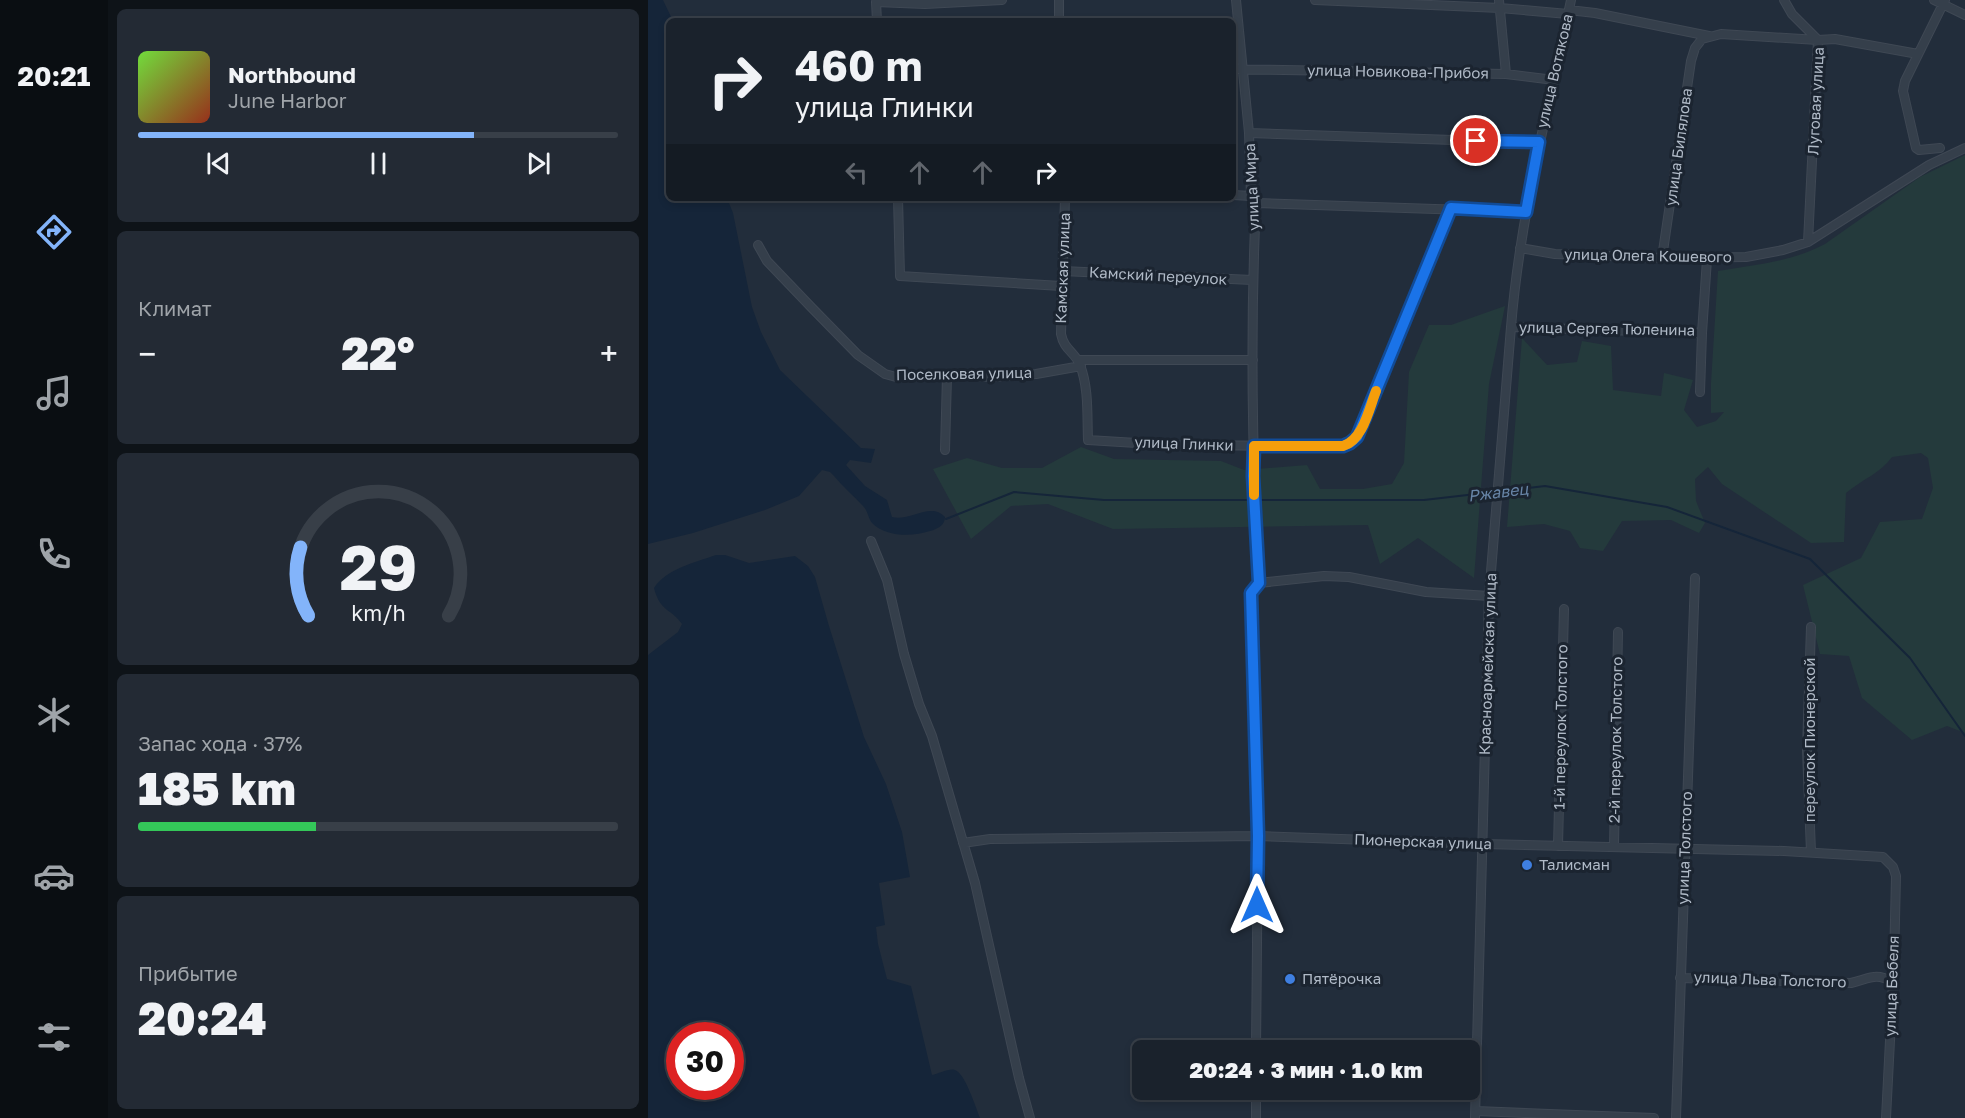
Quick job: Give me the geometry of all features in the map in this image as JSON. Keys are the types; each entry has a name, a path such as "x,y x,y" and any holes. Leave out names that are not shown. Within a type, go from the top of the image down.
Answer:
{"street":[{"path":"877,18 876,2 925,4 1002,0"},
{"path":"1059,0 1059,18"},
{"name":"улица Мира","path":"1236,0 1253,200 1253,476 1259,583 1251,593 1258,836 1256,1040"},
{"path":"1315,0 1500,4 1595,13 1705,38 1721,34 1818,40"},
{"name":"улица Вотякова","path":"1526,212 1539,142 1571,0"},
{"path":"1785,0 1792,14 1818,40"},
{"path":"1934,0 1944,2 1965,15"},
{"path":"1940,148 1919,150 1914,141 1903,91 1905,81 1944,2"},
{"path":"1500,4 1506,74"},
{"name":"улица Билялова","path":"1662,258 1691,61 1695,48 1705,38"},
{"name":"Луговая улица","path":"1808,242 1818,40 1835,39 1918,54"},
{"name":"улица Новикова-Прибоя","path":"1236,69 1506,74 1554,80"},
{"path":"1249,133 1539,142"},
{"name":"улица Олега Кошевого","path":"1520,248 1555,254 1707,259 1746,257 1783,250 1808,242 1929,165 1965,148"},
{"path":"1236,196 1253,200 1526,212"},
{"path":"898,201 900,276 1061,286"},
{"name":"Камская улица","path":"1065,201 1061,286 1062,343 1079,363"},
{"name":"улица Глинки","path":"1079,363 1085,385 1088,440 1169,445 1343,446 1357,437 1451,208"},
{"name":"Красноармейская улица","path":"1476,1114 1489,596 1511,327 1526,212"},
{"name":"Поселковая улица","path":"758,245 767,261 850,347 875,368 896,377 978,375 990,377 1036,374 1079,363 1253,360"},
{"name":"улица Сергея Тюленина","path":"1511,327 1702,333 1707,259"},
{"name":"Камский переулок","path":"1063,271 1252,280"},
{"path":"1700,392 1702,333"},
{"path":"945,450 947,376"},
{"path":"871,541 887,580 904,654 919,704 932,736 975,883 1030,1118"},
{"path":"1259,583 1324,576 1348,577 1426,592 1489,596"},
{"name":"улица Толстого","path":"1676,1118 1695,578"},
{"name":"1-й переулок Толстого","path":"1558,846 1564,609"},
{"name":"переулок Пионерской","path":"1810,627 1807,750 1810,852"},
{"name":"2-й переулок Толстого","path":"1614,847 1618,632"},
{"name":"Пионерская улица","path":"963,843 990,839 1258,836 1810,852 1883,857"},
{"name":"улица Бебеля","path":"1883,857 1893,867 1896,876 1886,1118"},
{"name":"улица Льва Толстого","path":"1680,978 1851,983 1872,976 1886,978 1893,982"},
{"path":"1256,1100 1256,1118"},
{"path":"1476,1114 1654,1118"}],"green space":[{"path":"1965,155 1965,733 1947,726 1912,740 1862,698 1849,656 1820,654 1803,585 1861,558 1880,522 1922,519 1933,488 1928,458 1921,453 1892,457 1882,468 1846,493 1844,542 1811,543 1722,484 1708,467 1695,479 1696,501 1705,523 1699,533 1671,520 1622,521 1603,551 1580,548 1570,531 1544,524 1507,527 1522,338 1547,365 1577,362 1582,341 1611,346 1613,390 1661,396 1664,373 1693,380 1684,410 1697,427 1716,421 1724,412 1711,413 1718,271 1773,262 1799,255 1825,244 1920,177"},
{"path":"1505,306 1489,384 1474,578 1418,538 1380,564 1368,525 1113,529 1048,504 1011,506 971,539 933,469 967,458 1002,468 1042,468 1081,447 1114,459 1221,461 1244,470 1307,465 1320,489 1363,489 1392,484 1404,463 1409,372 1429,325 1451,325"}],"water":[{"path":"648,0 663,0 672,18 666,18 666,201 728,201 733,213 752,307 761,332 780,370 861,448 875,449 871,463 850,460 846,465 865,486 887,500 892,517 899,518 933,511 945,517 944,522 938,528 923,533 907,535 884,531 872,523 865,508 830,472 822,470 799,496 765,510 693,533 648,544"},
{"path":"716,555 725,555 749,563 795,556 808,566 815,577 864,737 886,784 902,832 910,877 879,883 885,925 876,927 887,979 911,986 932,1075 950,1070 959,1073 963,1077 980,1118 648,1118 648,655 678,632 682,624 663,606 654,588 666,576"}],"waterway":[{"name":"Ржавец","path":"946,519 1014,492 1104,500 1424,500 1545,486 1667,507 1810,559 1910,658 1965,736"}],"slow traffic":[{"path":"1254,495 1254,446 1343,446 1350,443 1357,437 1376,391"}],"place":[{"name":"Талисман","path":"1527,865"},
{"name":"Пятёрочка","path":"1290,979"}],"route":[{"path":"1257,905 1258,836 1251,593 1259,583 1253,476 1254,446 1343,446 1357,437 1451,208 1526,212 1539,142 1476,141"}]}
